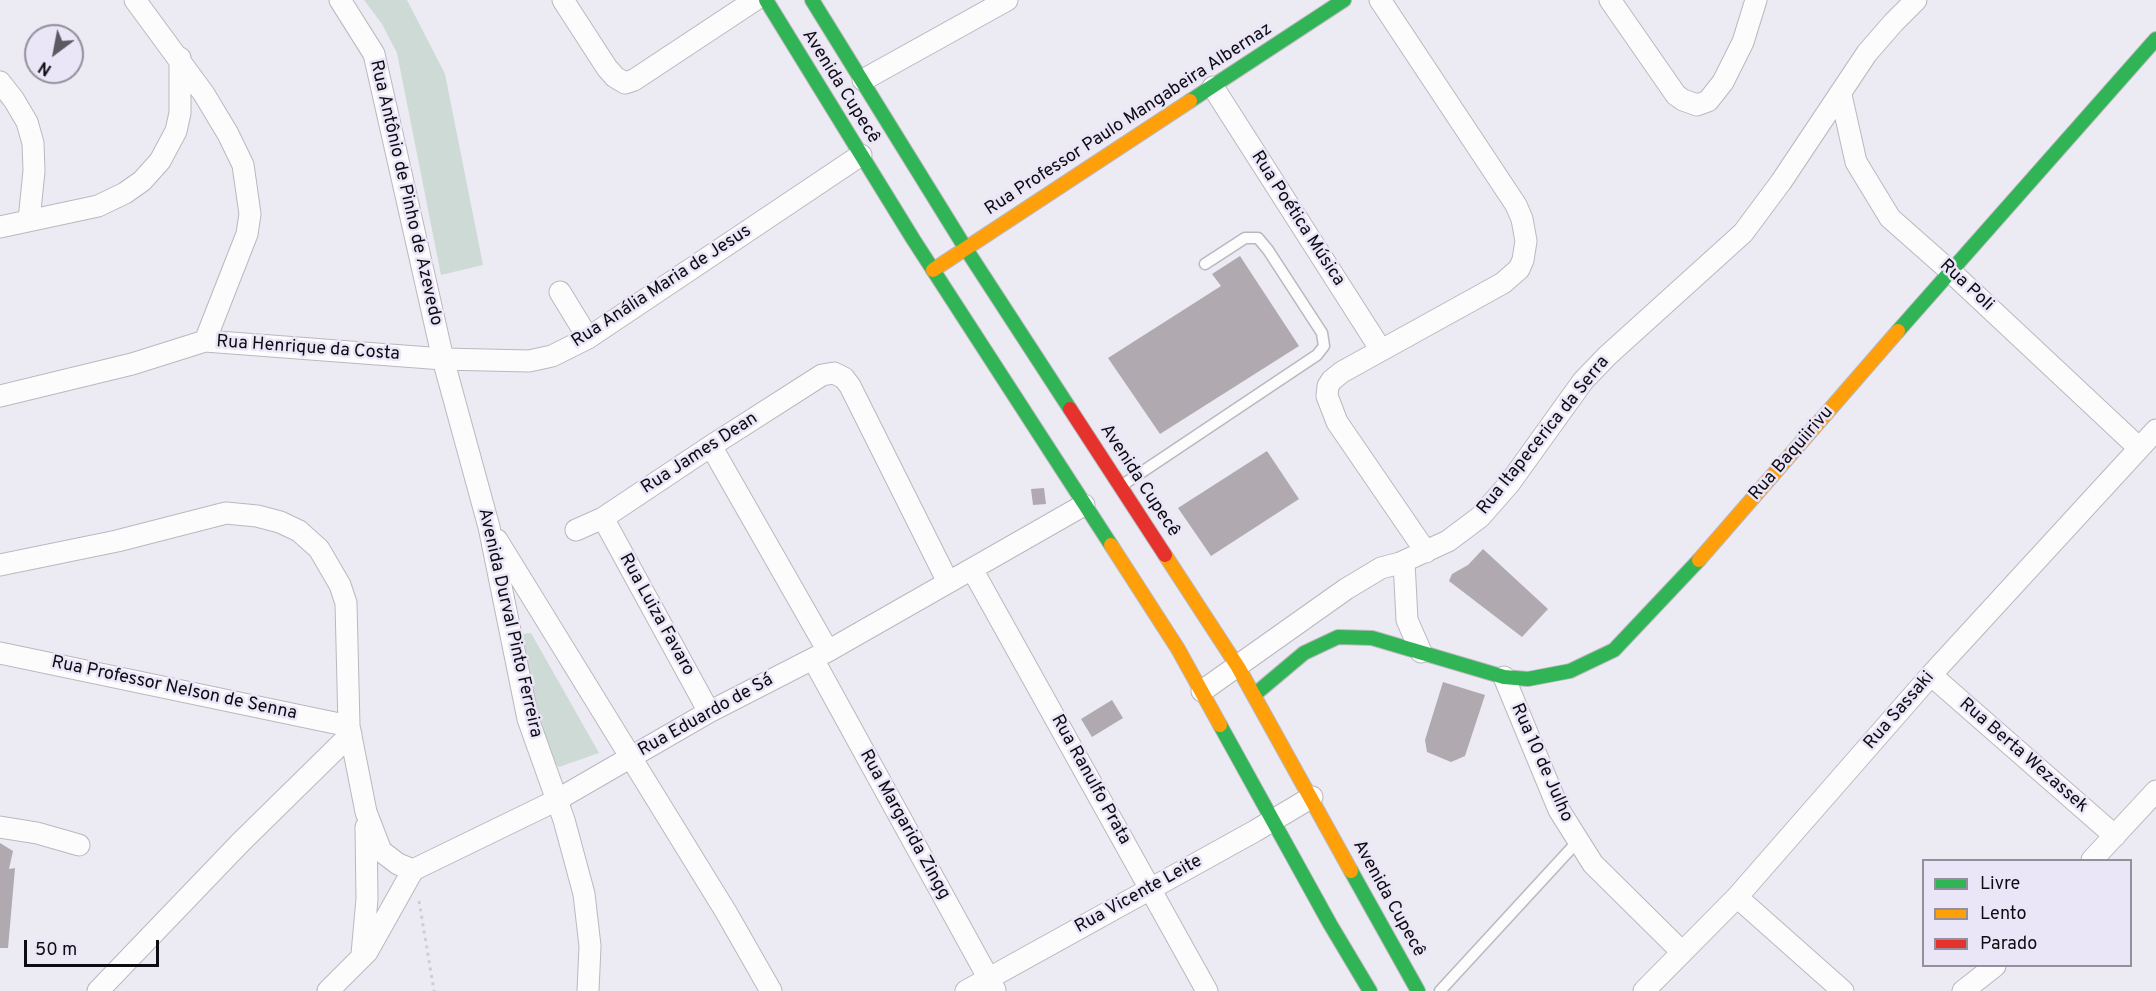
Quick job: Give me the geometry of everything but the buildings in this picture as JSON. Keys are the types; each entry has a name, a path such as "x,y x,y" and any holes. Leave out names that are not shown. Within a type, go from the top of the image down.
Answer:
{"main road":[{"name":"Avenida Cupecê","path":"765,0 933,270 1136,582 1202,692 1370,991"},
{"name":"Avenida Cupecê","path":"812,0 966,249 1238,667 1418,991"},
{"name":"Rua Professor Paulo Mangabeira Albernaz","path":"933,270 1344,0"},
{"name":"Rua Baquiirivu","path":"1254,695 1304,653 1338,637 1372,638 1504,677 1528,679 1552,676 1586,665 1614,650 1715,543 1950,271 2156,39"}],"street":[{"path":"135,0 180,58 228,134 243,165 249,204 248,234 205,341"},
{"name":"Rua Antônio de Pinho de Azevedo","path":"340,0 374,54 443,359"},
{"path":"563,0 607,68 625,83 634,80 755,0"},
{"path":"863,80 1006,0"},
{"path":"1380,0 1516,205 1522,219 1526,241 1523,260 1519,268 1503,284 1381,350 1332,380 1328,386 1327,396 1337,422 1426,552"},
{"path":"1610,0 1677,94 1683,100 1697,105 1708,101 1723,82 1743,42 1756,0"},
{"name":"Rua Itapecerica da Serra","path":"1202,692 1324,604 1381,568 1404,562 1448,541 1480,517 1509,484 1583,381 1607,356 1743,233 1776,190 1867,53 1916,0"},
{"path":"0,227 98,206 125,193 142,181 168,150 176,131 180,113 180,58"},
{"path":"0,82 27,122 33,143 34,171 29,220"},
{"name":"Rua Poética Música","path":"1213,87 1381,350"},
{"name":"Rua Poli","path":"1840,94 1856,162 1890,218 2139,448"},
{"name":"Rua Anália Maria de Jesus","path":"443,359 529,361 552,356 588,338 861,155"},
{"path":"560,291 588,338"},
{"name":"Rua Henrique da Costa","path":"0,396 132,364 205,341 443,359"},
{"name":"Avenida Durval Pinto Ferreira","path":"443,359 489,527 528,719 572,847 584,894 590,946 588,991"},
{"name":"Rua James Dean","path":"576,531 603,518 711,446 822,375 831,372 844,378 850,386 948,582"},
{"name":"Rua Sassaki","path":"1644,991 1737,897 1931,675 2156,430"},
{"name":"Rua Margarida Zingg","path":"711,446 992,985"},
{"name":"Rua Eduardo de Sá","path":"413,870 555,801 709,712 821,655 1084,505"},
{"path":"0,565 117,541 226,513 257,516 280,522 299,531 319,549 340,585 346,603 350,730 366,812 381,851 398,864 413,870 371,945 328,991"},
{"name":"Rua Luiza Favaro","path":"603,518 709,712"},
{"path":"489,527 726,912 771,991"},
{"path":"1404,562 1407,620 1421,652"},
{"name":"Rua Ranulfo Prata","path":"972,569 1207,991"},
{"path":"1324,604 1321,610 1321,621 1338,637"},
{"path":"1372,638 1407,620"},
{"name":"Rua Professor Nelson de Senna","path":"0,653 350,730"},
{"name":"Rua Berta Wezassek","path":"1931,675 2115,836"},
{"name":"Rua 10 de Julho","path":"1504,677 1559,810 1578,841 1593,864 1682,952"},
{"path":"98,991 350,730"},
{"path":"2094,859 2156,791"},
{"name":"Rua Vicente Leite","path":"966,991 992,985 1151,888 1312,797"},
{"path":"361,958 367,899 366,812"},
{"path":"0,827 37,833 79,845"},
{"path":"1737,897 1843,991"},
{"path":"1963,991 1994,967"}],"lane":[{"path":"1121,486 1317,356 1324,346 1322,333 1258,238 1245,238 1205,264"},
{"path":"1440,991 1578,841"}],"path":[{"path":"413,870 434,991"}],"shaded area":[{"path":"364,0 407,0 445,74 483,265 441,275 397,53 382,24"},
{"path":"531,633 599,753 559,767 551,760 520,642 522,634"}],"traffic: fast":[{"path":"766,0 913,239 1111,545"},
{"path":"812,0 966,249 1070,409"},
{"path":"1190,101 1344,0"},
{"path":"1898,331 2156,39"},
{"path":"1254,695 1304,653 1338,637 1372,638 1504,677 1528,679 1570,671 1614,650 1699,560"},
{"path":"1220,725 1330,924 1370,991"},
{"path":"1351,871 1418,991"}],"traffic: slow":[{"path":"933,270 1190,101"},
{"path":"1699,560 1898,331"},
{"path":"1111,545 1178,649 1220,725"},
{"path":"1165,555 1238,667 1351,871"}],"traffic: jam":[{"path":"1070,409 1165,555"}]}
